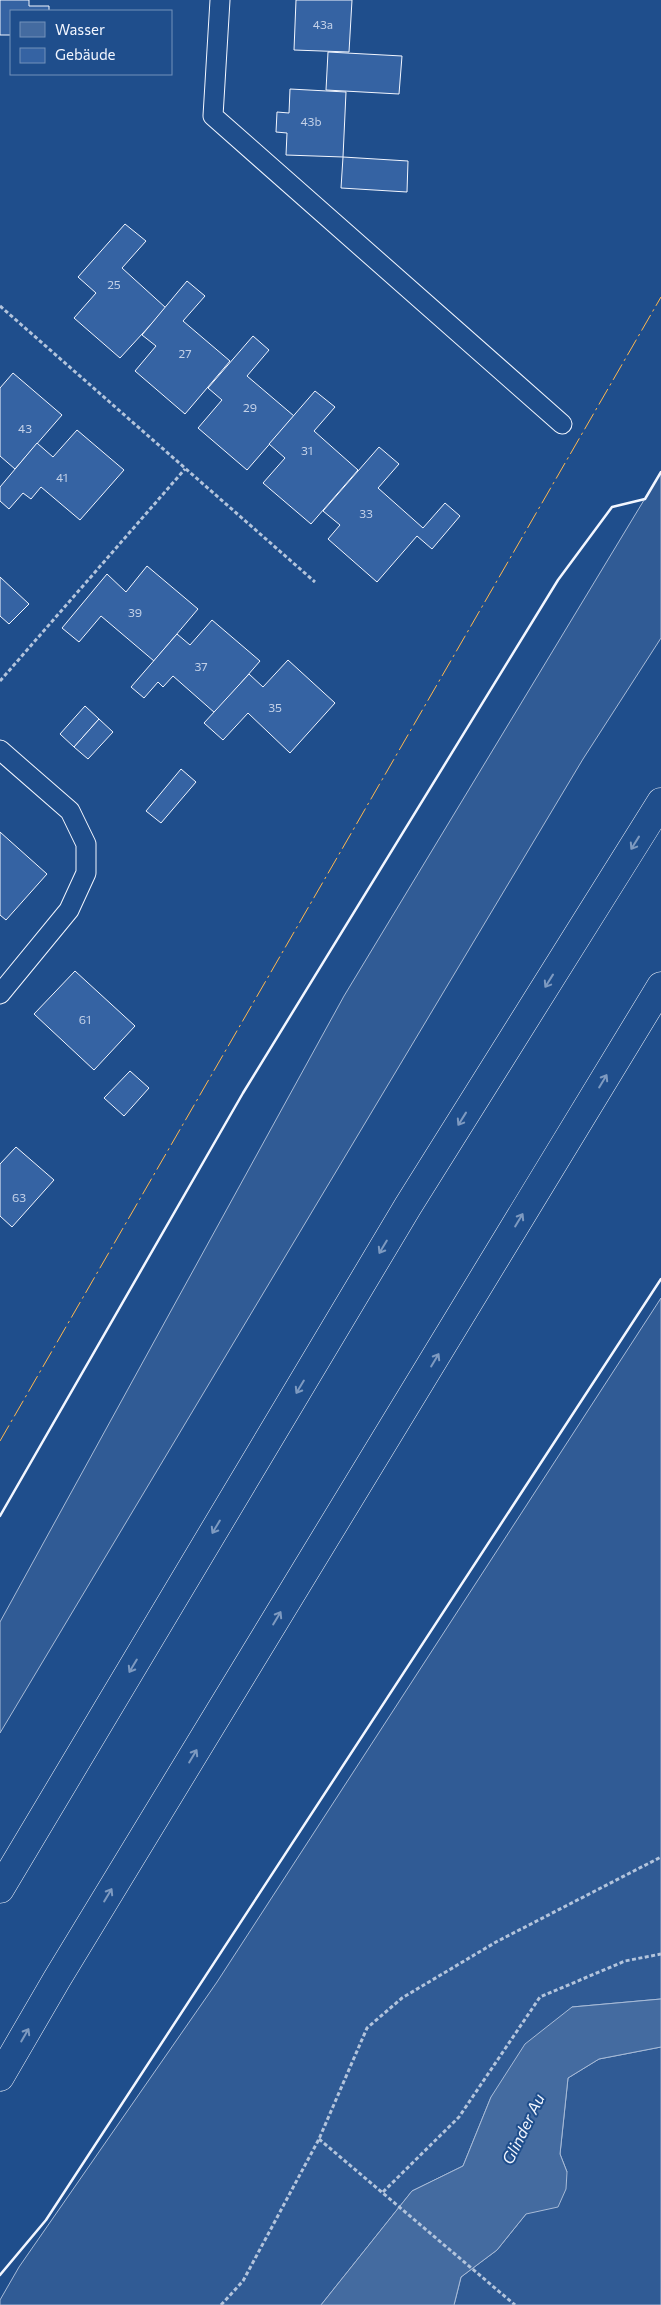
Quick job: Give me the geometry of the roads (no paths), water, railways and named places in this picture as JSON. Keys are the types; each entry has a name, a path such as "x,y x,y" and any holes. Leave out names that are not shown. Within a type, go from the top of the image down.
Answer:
{"highway":[{"path":"0,1889 408,1206 661,802"},
{"path":"0,2077 57,1979 661,986"}],"lane":[{"path":"220,0 213,116 562,424"},
{"path":"0,750 70,811 86,844 86,873 69,910 0,994"}],"water":[{"name":"Glinder Au","path":"661,1999 661,2047 599,2059 568,2078 560,2154 567,2172 566,2189 558,2207 526,2214 497,2250 461,2277 454,2305 321,2305 412,2191 463,2166 491,2097 525,2044 572,2007"}]}
